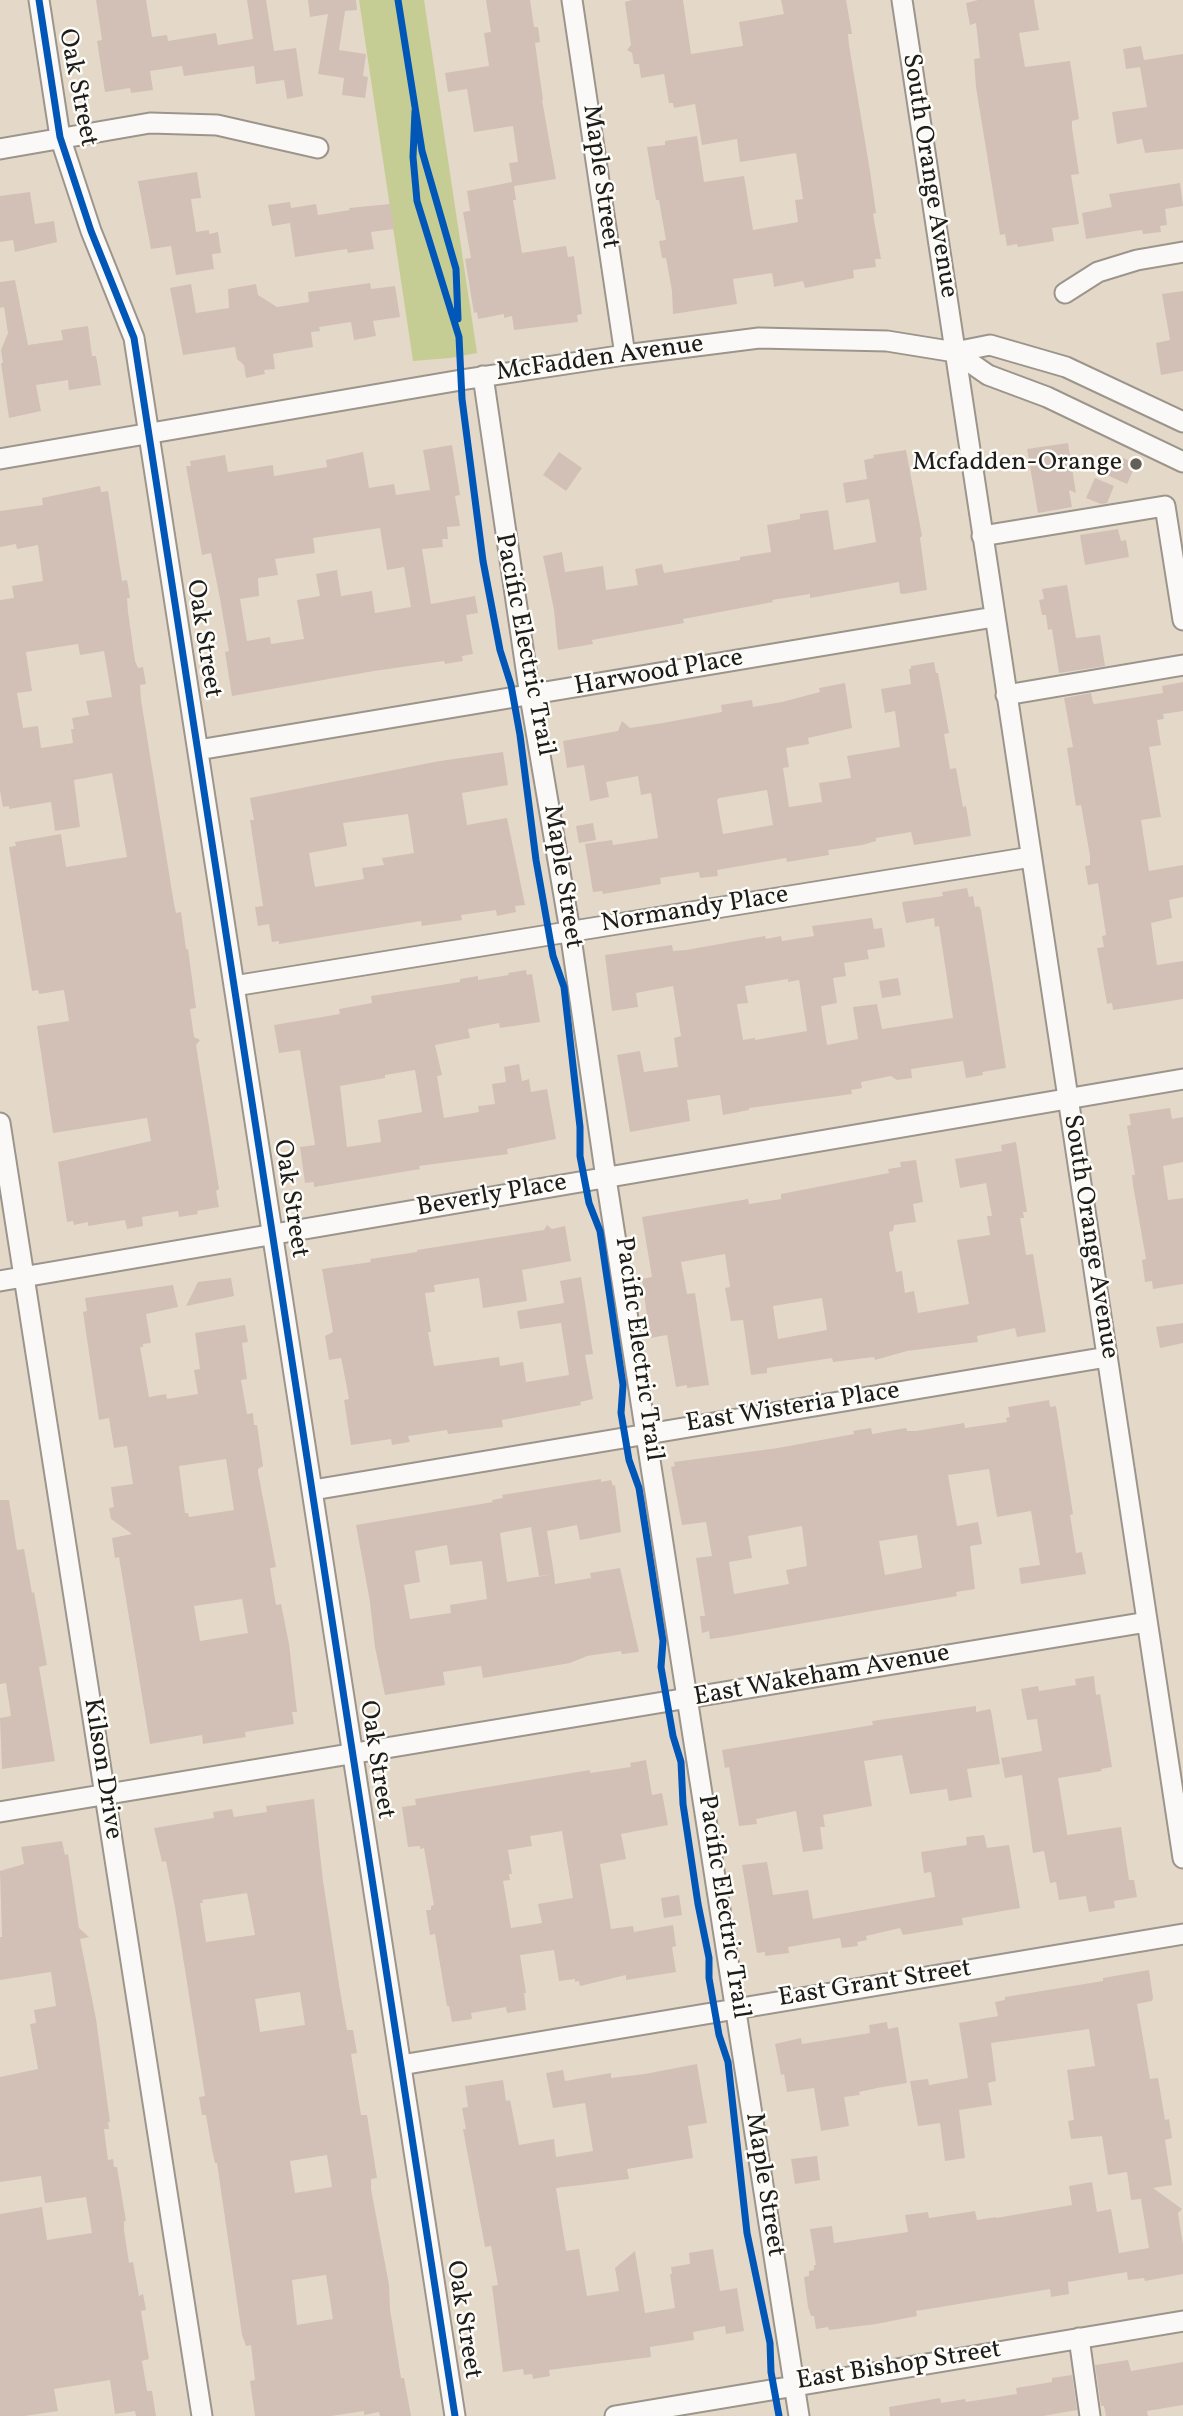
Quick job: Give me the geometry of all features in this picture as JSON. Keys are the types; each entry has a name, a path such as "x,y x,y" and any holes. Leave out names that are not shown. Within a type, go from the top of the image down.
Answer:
{"street":[{"name":"Oak Street","path":"39,0 60,137 91,231 134,338 455,2416"},
{"name":"Maple Street","path":"572,0 625,355"},
{"name":"South Orange Avenue","path":"902,0 1183,1858"},
{"path":"0,149 150,123 217,125 318,149"},
{"path":"1065,293 1098,272 1138,260 1183,252"},
{"name":"McFadden Avenue","path":"0,459 483,376 759,338 887,341 955,352 990,345 1066,366 1183,422"},
{"name":"McFadden Avenue","path":"955,352 988,375 1047,397 1183,462"},
{"name":"Maple Street","path":"483,376 530,696 570,931 799,2416"},
{"path":"982,536 1165,506 1183,620"},
{"name":"Harwood Place","path":"198,750 994,617"},
{"path":"1006,695 1183,664"},
{"name":"Normandy Place","path":"234,986 1031,857"},
{"name":"Beverly Place","path":"0,1281 1183,1079"},
{"name":"Kilson Drive","path":"0,1123 202,2416"},
{"name":"East Wisteria Place","path":"313,1490 1107,1357"},
{"name":"East Wakeham Avenue","path":"0,1812 1147,1622"},
{"name":"East Grant Street","path":"401,2065 1183,1934"},
{"name":"East Bishop Street","path":"615,2416 1183,2320"},
{"path":"1079,2338 1090,2416"}],"green space":[{"path":"359,0 424,0 477,353 413,361"}],"building":[{"path":"96,0 146,0 152,37 167,35 168,41 216,33 218,45 253,39 247,0 266,0 274,51 296,48 303,96 287,99 284,80 256,84 254,66 184,76 182,66 150,71 153,90 131,93 130,88 105,92 97,41 102,40"},
{"path":"308,0 356,0 357,10 345,11 339,50 366,54 363,76 368,77 365,98 342,95 344,78 318,74 328,14 310,17"},
{"path":"486,0 530,0 534,27 538,27 540,42 535,43 556,179 514,186 516,200 513,200 522,253 566,246 568,257 574,256 582,314 577,315 578,322 514,330 512,316 504,318 504,314 478,319 477,312 474,313 465,259 471,258 463,212 470,211 467,191 512,182 509,163 518,162 513,126 474,132 467,89 448,92 445,73 489,66 484,33 491,32"},
{"path":"683,0 691,54 743,46 739,22 784,14 781,0 846,0 852,34 848,34 849,45 876,213 873,214 881,259 875,259 876,267 853,270 854,278 805,288 803,281 774,287 772,273 733,279 737,304 673,314 666,258 662,258 659,241 666,240 647,147 697,136 704,182 744,176 753,230 798,222 795,200 803,199 796,153 740,162 737,139 702,145 695,104 674,108 673,103 669,103 664,74 641,78 639,64 634,64 632,53 627,50 631,45 625,2"},
{"path":"978,0 1034,0 1039,30 1019,33 1025,67 1070,61 1079,119 1072,121 1072,128 1079,174 1071,175 1079,224 1052,228 1054,241 1018,247 1017,244 1007,246 1005,234 1000,235 976,87 974,59 980,58 976,23 970,25 966,3"},
{"path":"1141,46 1144,60 1183,54 1183,149 1145,153 1142,139 1117,144 1112,112 1147,107 1140,67 1126,69 1123,49"},
{"path":"197,172 201,198 191,199 196,232 218,232 221,253 212,254 214,269 176,275 171,246 151,249 138,181"},
{"path":"1180,183 1183,206 1165,209 1167,225 1160,226 1161,232 1143,234 1142,230 1086,239 1082,213 1112,207 1109,194"},
{"path":"30,192 35,224 54,221 57,242 15,252 13,240 0,242 0,196"},
{"path":"290,202 291,208 316,204 318,215 350,210 349,208 390,204 394,229 371,232 374,249 348,253 347,249 295,257 290,223 272,226 268,205"},
{"path":"15,280 28,345 63,340 61,330 88,326 92,356 96,356 101,385 69,390 68,380 36,385 41,411 9,418 1,363 1,350 8,333 4,307 0,308 0,282"},
{"path":"370,283 371,289 395,286 400,317 373,321 376,336 354,340 351,322 319,327 320,331 311,332 313,347 273,354 275,369 264,370 265,374 246,378 244,365 237,359 235,347 183,355 170,288 191,284 196,313 229,308 228,289 256,284 258,295 277,307 309,302 308,292"},
{"path":"1183,291 1183,371 1161,375 1156,343 1170,340 1162,294"},
{"path":"1068,443 1076,493 1069,490 1072,507 1038,513 1027,449"},
{"path":"452,445 460,495 455,496 460,526 447,527 448,539 442,539 443,547 422,549 431,604 475,596 478,613 466,615 473,654 462,656 463,661 445,664 444,661 374,671 232,696 225,652 229,651 211,553 202,555 186,466 191,466 190,461 225,455 228,472 273,465 274,476 327,467 326,460 363,452 369,488 394,484 396,495 430,490 423,450","holes":["380,528 387,570 404,567 411,607 375,613 372,591 341,596 337,570 316,574 320,596 297,600 304,639 271,644 270,637 247,641 240,599 259,596 258,578 278,575 275,559 315,553 313,538"]},
{"path":"906,450 922,536 920,538 927,590 903,594 900,593 899,582 810,598 810,594 772,600 773,602 683,619 684,623 592,640 593,644 558,650 554,610 543,556 562,552 565,572 603,566 606,590 638,585 635,569 662,564 664,573 771,552 767,525 800,519 800,514 828,510 834,550 876,542 869,499 846,503 843,483 867,479 864,460 874,458 873,455"},
{"path":"559,452 582,468 566,491 543,475"},
{"path":"1117,455 1136,464 1127,484 1107,475"},
{"path":"1095,478 1114,486 1107,503 1101,504 1086,498"},
{"path":"100,486 101,492 108,491 122,581 127,580 130,598 127,598 128,612 135,661 138,668 143,667 146,684 140,685 141,700 174,904 176,913 181,912 188,949 196,1008 190,1009 194,1037 200,1040 196,1045 219,1189 216,1191 219,1207 179,1217 178,1211 142,1217 143,1226 127,1229 125,1220 88,1226 88,1222 74,1225 73,1221 67,1222 58,1162 151,1141 147,1118 53,1133 37,1026 69,1021 64,990 39,994 38,990 32,991 9,847 16,846 15,842 61,834 66,867 127,857 112,773 74,780 80,827 55,831 51,802 9,809 9,806 3,807 0,791 0,600 14,598 12,586 43,581 38,545 17,549 16,544 0,547 0,511 43,505 42,498","holes":["78,644 80,655 104,651 112,697 86,701 89,715 72,718 73,743 41,748 38,726 23,728 17,693 32,691 26,652"]},
{"path":"1118,529 1121,541 1126,540 1129,557 1085,565 1080,535"},
{"path":"1067,585 1076,638 1100,635 1105,666 1059,673 1052,629 1048,630 1046,615 1042,615 1039,600 1044,599 1042,589"},
{"path":"934,662 938,673 949,733 944,734 950,769 956,768 971,836 914,845 911,832 876,838 876,841 862,845 828,850 829,855 787,862 786,858 717,870 718,876 700,878 699,872 660,878 661,884 603,894 602,891 593,892 585,844 612,840 613,845 658,838 651,793 641,795 638,776 606,782 609,797 590,801 584,765 567,768 563,741 618,731 622,721 630,728 663,723 722,712 721,705 752,700 753,707 782,702 820,692 819,688 845,683 852,728 808,738 809,744 786,748 789,767 783,768 789,807 822,802 819,783 851,778 847,756 900,747 895,711 885,713 881,689 911,684 911,666","holes":["767,790 773,825 723,834 717,800"]},
{"path":"1183,682 1183,711 1163,714 1164,719 1157,720 1161,745 1149,747 1161,817 1141,820 1149,871 1183,865 1183,897 1169,900 1172,918 1151,923 1157,965 1183,961 1183,999 1113,1010 1112,1003 1107,1004 1097,948 1104,947 1102,936 1106,935 1098,883 1088,885 1085,866 1090,865 1090,856 1081,805 1076,806 1067,748 1073,747 1064,698 1091,693 1095,704 1163,693 1162,686"},
{"path":"503,752 508,785 462,793 467,825 507,818 525,905 515,906 516,912 497,916 496,910 461,915 462,920 422,926 421,921 279,944 279,941 272,942 269,924 258,926 255,907 263,906 250,820 254,820 250,798 440,761","holes":["408,814 414,853 382,858 384,865 362,868 364,879 315,887 309,853 347,846 343,823"]},
{"path":"593,823 596,840 579,843 576,826"},
{"path":"967,888 969,897 973,896 975,907 979,906 981,910 1006,1068 966,1078 963,1061 911,1069 912,1078 897,1080 891,1076 861,1082 862,1088 851,1090 852,1094 749,1108 723,1115 720,1095 687,1100 690,1121 630,1132 617,1055 640,1051 644,1072 678,1067 674,1038 681,1036 673,986 636,993 638,1007 612,1011 605,955 672,945 673,951 686,950 765,936 766,939 781,936 782,941 814,936 812,926 872,918 874,929 882,928 885,947 867,950 869,959 844,963 846,976 833,978 837,1003 821,1006 827,1045 858,1039 853,1007 877,1004 882,1029 953,1018 939,926 935,927 934,918 906,923 902,902 943,896 942,892","holes":["788,979 788,982 799,980 807,1031 743,1040 737,1004 748,1003 745,986"]},
{"path":"526,970 527,975 532,974 540,1022 500,1028 499,1023 468,1029 470,1038 435,1045 442,1075 437,1076 444,1118 479,1112 478,1106 495,1104 492,1084 506,1082 504,1067 519,1064 522,1081 529,1079 531,1092 547,1089 556,1139 507,1149 508,1154 419,1166 420,1169 314,1187 314,1182 305,1183 300,1147 315,1145 300,1050 279,1053 274,1025 340,1014 339,1009 372,1003 371,996 460,982 460,979 478,976 478,980 509,975 508,973","holes":["415,1070 422,1112 378,1120 381,1142 347,1147 340,1086"]},
{"path":"898,978 901,995 882,998 879,981"},
{"path":"1170,1108 1172,1119 1183,1117 1183,1162 1163,1166 1168,1200 1183,1198 1183,1284 1153,1289 1152,1281 1145,1282 1142,1260 1146,1259 1133,1185 1132,1175 1135,1175 1127,1126 1131,1125 1129,1114"},
{"path":"1016,1142 1027,1212 1023,1212 1024,1218 1020,1218 1026,1255 1033,1254 1046,1332 1017,1337 1015,1328 977,1336 978,1342 907,1351 875,1360 874,1357 833,1362 832,1358 767,1368 767,1373 751,1375 743,1320 731,1321 725,1288 730,1287 725,1254 681,1262 687,1294 695,1293 709,1385 676,1387 667,1335 650,1338 642,1279 652,1277 642,1217 748,1199 749,1204 781,1199 781,1194 889,1173 888,1169 901,1167 900,1162 916,1160 923,1202 913,1204 916,1222 894,1225 893,1231 889,1232 896,1272 902,1271 905,1293 914,1291 918,1313 969,1304 957,1240 990,1235 987,1216 992,1216 986,1183 960,1188 955,1159 1002,1151 1001,1145","holes":["822,1298 827,1330 778,1339 773,1306"]},
{"path":"547,1225 552,1229 565,1226 571,1261 522,1270 527,1301 483,1308 479,1278 434,1285 435,1292 425,1293 434,1366 499,1357 500,1366 523,1362 526,1382 569,1375 561,1323 520,1329 517,1311 564,1303 560,1281 581,1277 593,1354 585,1355 593,1399 580,1402 581,1405 502,1420 503,1427 448,1434 447,1430 408,1436 410,1442 392,1445 391,1439 351,1445 344,1400 349,1399 341,1358 329,1360 325,1336 333,1332 322,1269 371,1262 370,1259 417,1250 544,1230"},
{"path":"231,1278 234,1296 186,1306 198,1282"},
{"path":"173,1285 178,1307 146,1314 151,1343 140,1347 149,1397 166,1394 167,1399 198,1394 194,1370 200,1369 195,1333 245,1325 248,1342 242,1343 247,1379 241,1380 247,1414 253,1413 254,1425 257,1425 263,1466 258,1472 276,1567 270,1568 276,1605 281,1604 289,1644 297,1712 292,1712 294,1724 245,1732 246,1737 203,1744 202,1735 150,1744 119,1557 115,1558 112,1538 132,1534 111,1519 109,1508 114,1507 111,1487 133,1484 127,1446 114,1448 109,1418 99,1420 83,1312 87,1311 85,1298","holes":["226,1459 234,1510 189,1517 188,1513 185,1513 179,1466","242,1599 248,1633 200,1641 194,1606"]},
{"path":"1183,1323 1183,1343 1160,1348 1156,1327"},
{"path":"1049,1400 1050,1407 1056,1406 1073,1514 1070,1515 1076,1553 1082,1552 1086,1574 1021,1584 1019,1568 1040,1565 1031,1511 997,1517 989,1469 948,1475 957,1526 978,1522 982,1544 970,1546 975,1589 956,1592 957,1596 731,1636 710,1639 709,1631 702,1633 700,1616 705,1616 696,1558 712,1556 706,1522 682,1525 671,1467 675,1466 674,1462 778,1448 854,1434 853,1431 871,1428 872,1434 906,1428 907,1431 916,1431 964,1423 965,1428 1007,1422 1006,1418 1010,1417 1008,1407","holes":["802,1526 807,1566 786,1570 789,1584 734,1594 729,1562 752,1558 748,1536","917,1535 922,1568 885,1575 879,1541"]},
{"path":"601,1479 601,1482 611,1480 613,1486 615,1485 621,1532 580,1540 577,1525 547,1531 554,1574 555,1584 591,1578 590,1573 620,1568 639,1652 622,1654 621,1651 587,1656 570,1663 483,1678 481,1666 443,1672 445,1685 385,1695 356,1525 493,1502 492,1500 503,1498 502,1495","holes":["531,1527 539,1576 554,1574 507,1582 500,1533","447,1545 450,1565 482,1561 487,1599 450,1605 451,1613 410,1619 404,1585 420,1582 415,1551"]},
{"path":"0,1500 9,1500 17,1550 24,1549 32,1593 34,1592 47,1665 39,1667 55,1761 2,1769 0,1718 11,1716 6,1683 0,1684"},
{"path":"1094,1676 1096,1695 1100,1694 1112,1767 1058,1778 1067,1835 1121,1827 1129,1880 1134,1880 1137,1897 1114,1901 1115,1908 1089,1912 1086,1896 1059,1900 1056,1882 1050,1883 1044,1851 1033,1853 1022,1775 1005,1778 1001,1758 1042,1751 1037,1719 1027,1720 1021,1689 1038,1686 1039,1691 1076,1685 1075,1679"},
{"path":"976,1706 976,1712 991,1711 1000,1764 967,1769 972,1797 949,1801 947,1789 910,1794 902,1755 864,1761 872,1806 823,1815 825,1827 820,1827 823,1849 803,1852 796,1811 756,1819 757,1824 739,1826 729,1767 725,1768 722,1750 873,1725 872,1721"},
{"path":"646,1760 652,1795 662,1793 668,1825 621,1834 626,1859 600,1864 611,1929 633,1926 634,1932 673,1925 676,1946 672,1947 676,1972 626,1980 626,1975 580,1986 575,1979 559,1981 554,1950 520,1955 526,2010 507,2013 506,2007 471,2013 472,2019 452,2022 435,1934 430,1935 426,1910 431,1910 434,1905 424,1848 408,1847 402,1807 416,1805 415,1799 590,1770 590,1773 631,1767 630,1763","holes":["562,1831 573,1898 538,1904 542,1923 511,1928 503,1881 510,1880 509,1874 512,1874 508,1850 532,1846 530,1836"]},
{"path":"314,1799 340,1991 347,2030 353,2030 357,2053 351,2054 361,2115 367,2115 377,2178 371,2179 371,2189 389,2285 401,2378 404,2378 411,2416 380,2416 379,2412 364,2415 364,2411 331,2416 255,2416 250,2381 255,2380 251,2345 246,2346 242,2335 217,2163 199,2097 205,2096 175,1907 166,1861 162,1862 154,1828 214,1818 213,1812 232,1809 234,1817 267,1812 266,1806","holes":["247,1893 255,1935 206,1942 200,1903 203,1903 202,1900","300,1992 305,2025 260,2032 255,1999","327,2155 332,2187 295,2193 290,2161","326,2275 333,2319 297,2325 292,2280"]},
{"path":"984,1835 987,1848 1009,1845 1020,1908 962,1918 963,1925 903,1935 900,1928 866,1936 867,1940 857,1942 858,1946 842,1948 840,1938 788,1947 789,1953 765,1956 765,1952 757,1953 742,1865 767,1862 773,1895 808,1890 813,1919 935,1897 931,1872 924,1873 921,1852 967,1845 966,1837"},
{"path":"62,1841 65,1855 68,1854 79,1928 89,1937 80,1939 96,2019 110,2122 109,2129 104,2129 108,2160 113,2159 114,2167 117,2167 126,2221 124,2230 129,2263 133,2262 139,2296 143,2294 146,2310 141,2311 149,2359 142,2361 147,2391 152,2391 156,2416 136,2416 135,2411 115,2414 110,2380 54,2389 58,2411 0,2416 0,2214 42,2207 47,2240 92,2233 86,2197 45,2203 41,2176 0,2182 0,2077 38,2069 30,2024 36,2023 34,2010 56,2006 51,1972 0,1980 0,1871 24,1864 21,1847"},
{"path":"679,1895 682,1915 664,1918 661,1898"},
{"path":"1149,1970 1152,2001 1137,2004 1150,2079 1158,2078 1165,2120 1169,2119 1172,2138 1165,2140 1172,2185 1153,2188 1182,2209 1178,2213 1183,2245 1183,2274 1145,2281 1144,2278 1128,2280 1127,2272 1068,2282 1069,2294 1051,2297 1050,2289 916,2311 917,2316 876,2324 816,2329 814,2316 811,2316 808,2307 804,2277 809,2276 809,2271 814,2270 816,2265 810,2229 832,2226 834,2243 908,2232 905,2215 928,2212 929,2218 975,2211 977,2220 996,2218 1072,2205 1069,2186 1092,2182 1097,2212 1111,2209 1119,2253 1149,2248 1141,2199 1131,2200 1127,2172 1108,2175 1102,2136 1071,2139 1068,2121 1074,2120 1067,2070 1095,2066 1089,2029 991,2043 996,2081 988,2083 992,2105 959,2110 965,2158 945,2161 940,2123 918,2126 910,2081 928,2079 929,2085 968,2078 959,2023 998,2016 995,2002 1005,2000 1005,1997 1103,1981 1103,1978"},
{"path":"887,2022 888,2029 898,2027 907,2083 844,2097 849,2126 821,2131 814,2088 787,2092 775,2044 801,2038 802,2044 870,2033 869,2025"},
{"path":"697,2064 707,2123 688,2126 693,2158 627,2169 629,2179 556,2188 566,2251 579,2249 587,2296 619,2291 615,2268 635,2251 645,2313 675,2308 671,2267 690,2264 689,2253 713,2249 720,2291 737,2288 744,2331 726,2334 725,2326 693,2332 694,2340 650,2347 651,2357 549,2370 550,2376 533,2379 532,2374 524,2375 523,2369 503,2372 492,2286 498,2285 491,2246 485,2247 463,2129 466,2129 462,2108 468,2107 465,2086 503,2080 506,2101 510,2100 519,2145 554,2139 556,2157 593,2151 585,2103 553,2108 546,2073 563,2070 565,2081 611,2073 611,2078 645,2074"},
{"path":"817,2156 820,2180 795,2184 791,2159"},
{"path":"1128,2360 1131,2371 1183,2362 1183,2405 1147,2411 1148,2416 1106,2416 1104,2406 1101,2406 1095,2365"},
{"path":"1072,2375 1077,2410 1043,2416 890,2416 889,2407 940,2398 941,2403 965,2399 966,2402 1017,2394 1016,2388 1052,2382 1052,2378"}],"cycle path":[{"path":"39,0 60,137 91,231 134,338 455,2416"},
{"path":"398,0 422,151 456,269 458,319"},
{"name":"Pacific Electric Trail","path":"415,111 413,157 417,201 459,337 462,399 483,561 520,735 536,860 553,956 564,987 580,1127 580,1156 589,1203 600,1231 623,1385 621,1413 629,1460 639,1488 663,1641 661,1667 673,1736 681,1762 683,1804 709,1958 709,1978 719,2035 728,2062 747,2233 770,2343 771,2372 779,2416"}],"place":[{"name":"Mcfadden-Orange","path":"1136,464"}]}
